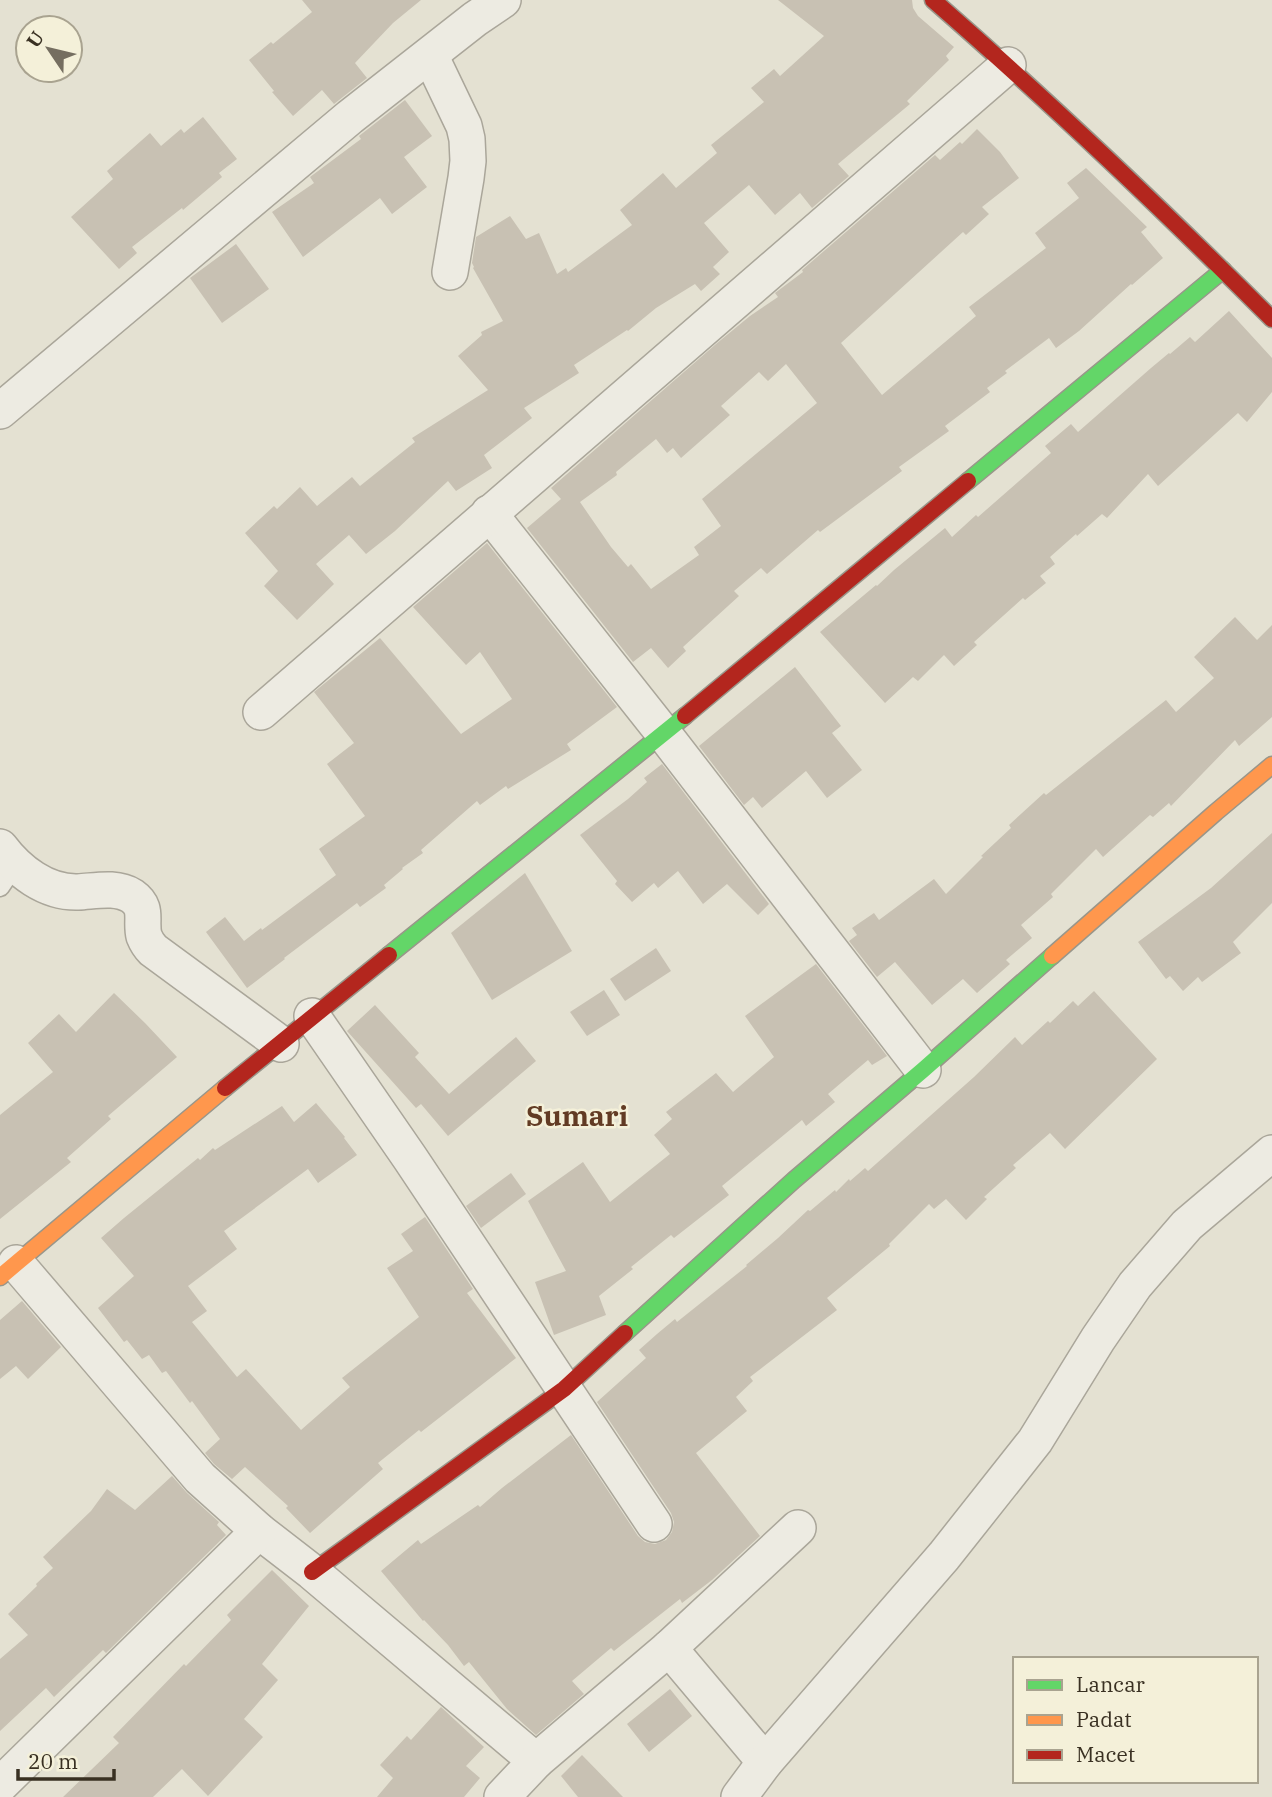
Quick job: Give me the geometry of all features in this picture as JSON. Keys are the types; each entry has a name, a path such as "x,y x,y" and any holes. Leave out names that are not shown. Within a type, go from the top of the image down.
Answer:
{"street":[{"path":"933,0 1076,127 1272,319"},
{"path":"0,411 350,117 430,55 479,6"},
{"path":"430,55 464,126 467,138 466,178 450,272"},
{"path":"261,712 1008,65"},
{"path":"536,1762 313,1572 259,1531 200,1478 8,1270 312,1016 664,734 1223,270"},
{"path":"489,513 664,734 923,1070"},
{"path":"313,1572 564,1389 794,1180 1272,765"},
{"path":"5,866 56,888 74,892 112,890 134,897 144,914 144,934 153,950 281,1044"},
{"path":"312,1016 654,1524"},
{"path":"739,1797 765,1762 944,1556 1035,1441 1135,1285 1187,1225 1272,1153"},
{"path":"502,1797 536,1762 669,1648 798,1528"},
{"path":"0,1785 259,1531"},
{"path":"669,1648 765,1762"}],"building":[{"path":"302,0 421,0 393,23 355,63 367,78 334,104 322,90 293,116 249,60 312,12"},
{"path":"778,0 912,0 918,16 954,47 946,56 949,60 907,101 910,104 838,164 849,176 812,208 800,193 775,215 749,185 704,223 729,252 713,267 720,274 701,291 695,284 656,308 628,331 574,365 579,373 524,408 532,418 484,455 492,468 456,491 448,481 395,531 366,554 349,535 316,564 334,584 297,620 264,586 278,571 245,533 274,506 277,509 300,487 317,506 352,477 360,486 415,442 412,438 488,390 458,356 482,335 481,332 503,321 473,268 476,237 510,216 526,239 539,233 557,274 566,268 568,272 632,225 620,210 663,173 676,188 717,153 711,145 764,102 751,88 774,69 780,76 824,36"},
{"path":"405,100 432,136 404,157 427,187 392,214 380,198 303,257 272,212 314,183 310,177 361,139 359,136"},
{"path":"203,117 237,159 219,173 222,177 183,210 182,208 132,247 137,253 119,269 71,217 113,179 107,171 150,133 161,146 181,129 184,133"},
{"path":"977,129 1000,152 1019,178 982,207 989,214 966,235 963,232 841,343 882,395 976,316 969,307 1046,248 1035,233 1079,198 1067,183 1086,168 1147,227 1141,232 1163,258 1056,348 1049,338 1005,371 1007,373 987,388 990,392 945,426 949,431 899,467 902,471 820,532 818,530 767,574 761,568 734,591 739,596 683,647 686,651 668,668 651,648 633,662 527,528 561,499 551,488 716,344 778,297 775,293 803,272 802,270 935,155 940,160 960,142 962,144","holes":["786,364 817,403 702,499 721,526 694,547 699,555 651,589 631,564 628,567 611,547 580,502 617,475 616,472 656,439 667,453 673,448 681,458 730,415 721,406 759,372 768,381"]},
{"path":"236,244 269,289 222,323 190,278"},
{"path":"1229,311 1272,358 1272,392 1247,422 1238,413 1158,486 1148,474 1107,518 1102,514 1050,557 1055,564 1040,576 1046,583 1025,600 1023,598 974,642 977,645 954,666 944,655 918,681 913,677 885,703 820,632 945,528 952,537 976,515 978,517 1051,453 1045,446 1071,424 1078,432 1169,353 1190,337 1195,342"},
{"path":"487,543 617,707 567,744 571,750 508,789 506,786 480,805 477,801 421,850 423,853 384,885 386,888 360,907 357,903 247,988 206,932 225,917 244,941 261,928 262,930 336,875 319,849 365,816 327,764 354,743 314,692 380,638 461,734 512,699 480,652 466,665 413,607"},
{"path":"1235,617 1257,640 1272,625 1272,717 1239,746 1235,740 1171,806 1169,803 1153,817 1150,815 1103,857 1096,849 1051,894 1053,897 1021,925 1032,938 1006,960 1010,964 977,993 963,979 932,1005 895,962 877,977 849,941 857,935 852,928 874,913 879,920 934,879 946,894 1011,828 1009,825 1044,793 1046,795 1166,700 1176,712 1214,678 1194,657"},
{"path":"795,667 841,726 832,733 862,770 827,798 806,771 762,808 753,797 744,805 699,746"},
{"path":"662,764 769,904 758,915 727,884 703,904 678,871 658,888 654,883 632,902 615,884 617,881 580,835 628,799 647,782 644,778"},
{"path":"1272,833 1272,903 1233,942 1241,953 1202,982 1198,977 1183,991 1170,976 1166,979 1138,942 1211,888"},
{"path":"525,873 572,951 492,1000 451,933"},
{"path":"656,948 671,971 625,1001 610,979"},
{"path":"816,964 887,1056 872,1065 868,1060 828,1094 835,1102 806,1126 802,1120 722,1186 729,1195 674,1238 671,1235 599,1296 606,1315 554,1335 535,1282 566,1271 528,1201 583,1162 610,1202 670,1154 654,1135 672,1119 666,1112 716,1073 733,1092 774,1057 745,1016"},
{"path":"604,990 620,1015 587,1036 570,1012"},
{"path":"1094,991 1157,1059 1065,1149 1050,1133 1013,1165 1016,1168 984,1197 987,1199 966,1220 946,1199 934,1209 929,1204 890,1246 827,1298 837,1310 750,1377 753,1381 736,1397 747,1411 696,1453 760,1536 712,1580 682,1603 680,1599 614,1651 611,1648 572,1681 584,1694 536,1735 507,1709 469,1662 464,1666 381,1571 418,1540 421,1544 478,1505 480,1507 571,1435 638,1536 645,1542 655,1544 666,1540 672,1532 674,1522 671,1513 597,1402 646,1358 639,1350 657,1334 675,1319 677,1322 747,1266 808,1210 835,1190 836,1192 865,1168 868,1171 1015,1037 1022,1045 1073,1001 1078,1006"},
{"path":"114,993 177,1057 108,1116 111,1119 67,1158 71,1162 0,1219 0,1115 53,1072 28,1043 59,1014 76,1032"},
{"path":"375,1005 419,1053 415,1057 449,1094 516,1037 536,1061 448,1136 421,1104 416,1108 347,1031"},
{"path":"316,1103 357,1155 318,1183 308,1169 224,1231 237,1249 188,1286 207,1311 192,1322 237,1377 246,1369 301,1430 350,1387 342,1378 419,1317 387,1268 413,1251 401,1234 425,1217 473,1289 467,1293 516,1358 378,1463 383,1469 310,1533 286,1508 288,1506 245,1467 232,1479 214,1464 205,1453 220,1439 192,1401 190,1403 166,1371 162,1373 149,1355 142,1359 127,1340 124,1342 98,1308 134,1276 101,1238 213,1148 215,1150 282,1106 294,1122"},
{"path":"511,1173 526,1194 481,1228 466,1206"},
{"path":"22,1301 61,1347 28,1379 16,1366 0,1379 0,1320"},
{"path":"172,1476 219,1522 217,1525 226,1535 106,1653 103,1650 54,1697 46,1688 0,1731 0,1659 28,1635 8,1614 53,1568 43,1557 91,1511 107,1489 135,1510"},
{"path":"272,1570 309,1606 262,1664 278,1680 244,1719 263,1737 208,1796 182,1769 153,1797 63,1797 119,1743 113,1737 231,1620 227,1615"},
{"path":"670,1689 692,1716 649,1752 627,1724"},
{"path":"441,1707 484,1747 466,1766 480,1778 464,1797 377,1797 393,1778 380,1765 407,1736 411,1740"},
{"path":"582,1755 623,1797 578,1797 561,1776"}],"traffic: fast":[{"path":"968,481 1223,270"},
{"path":"389,955 685,716"},
{"path":"625,1333 794,1180 1052,956"}],"traffic: slow":[{"path":"1052,956 1272,765"},
{"path":"0,1277 225,1088"}],"traffic: jam":[{"path":"933,0 1105,156 1272,319"},
{"path":"685,716 968,481"},
{"path":"225,1088 389,955"},
{"path":"312,1572 564,1389 625,1333"}],"district":[{"name":"Sumari","path":"577,1116"}]}
